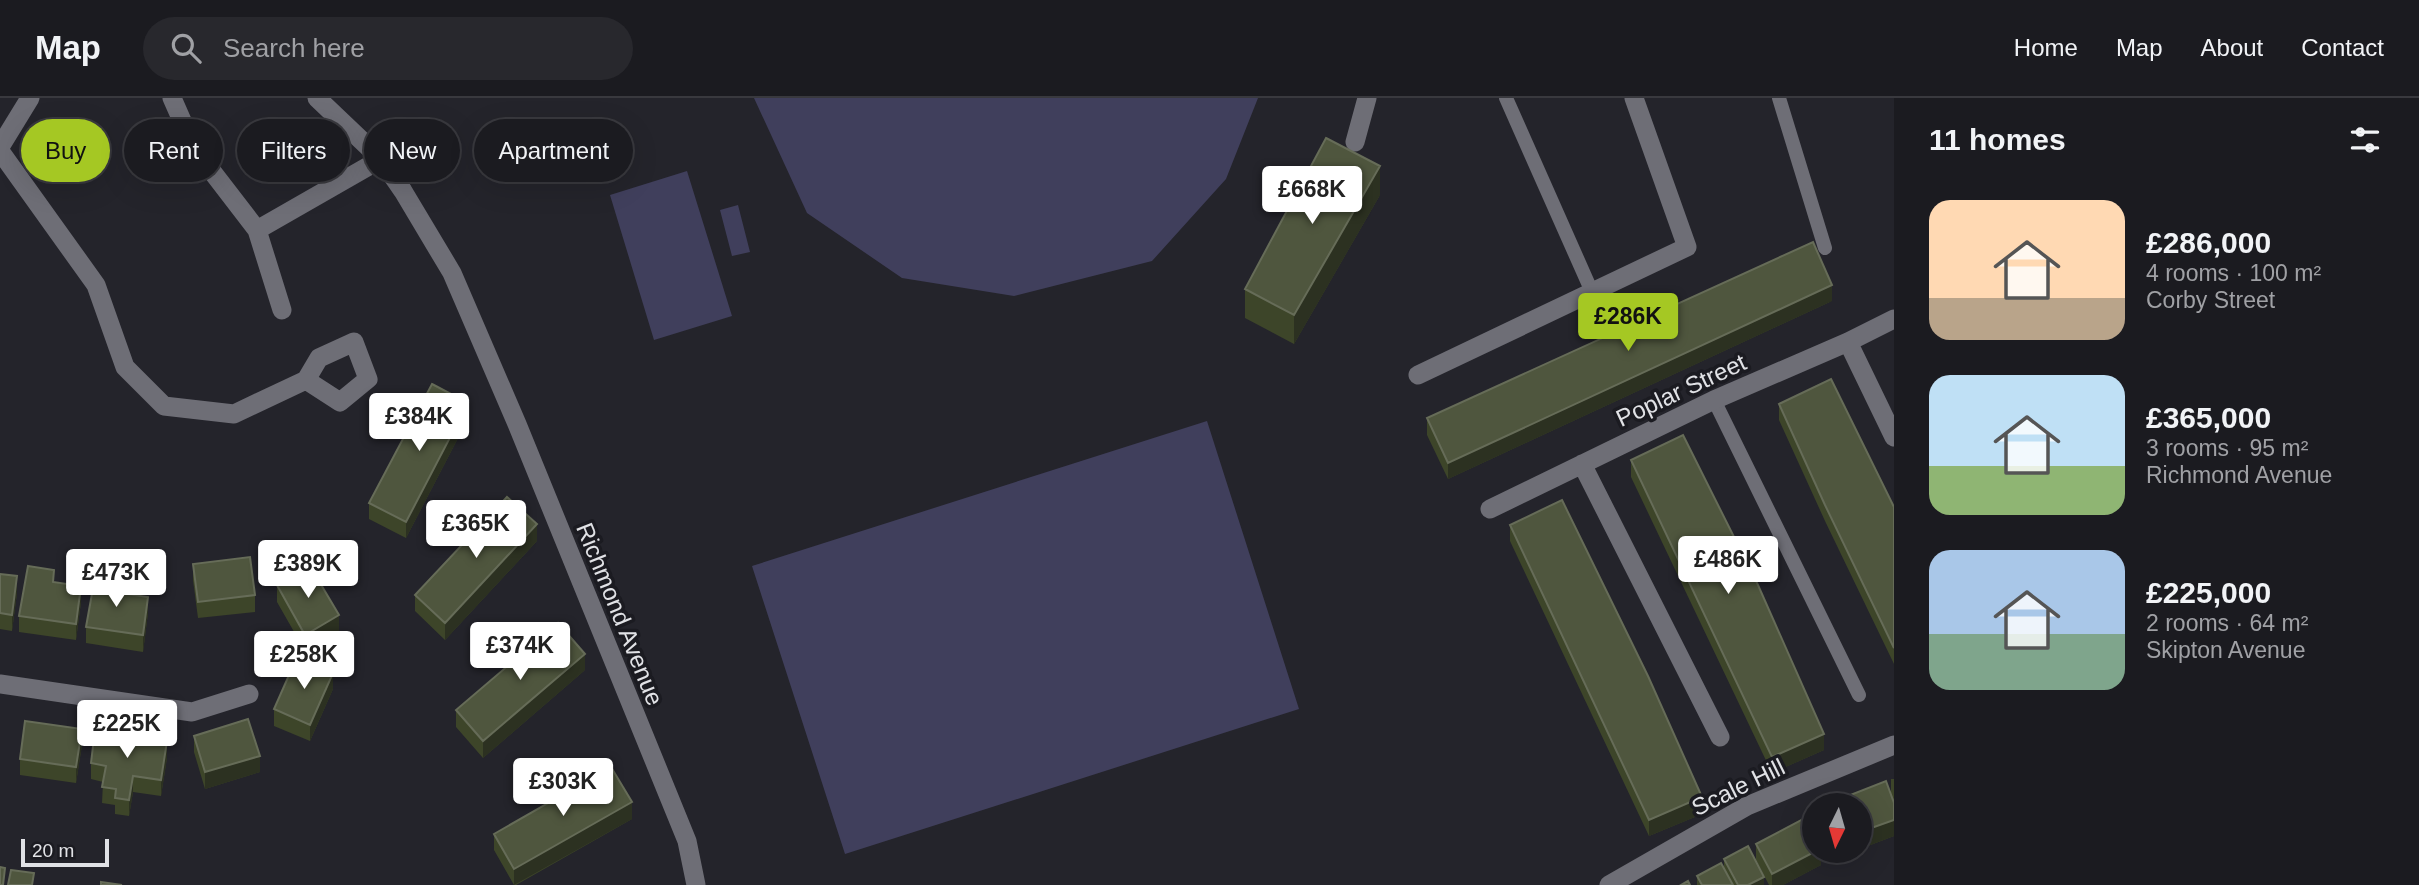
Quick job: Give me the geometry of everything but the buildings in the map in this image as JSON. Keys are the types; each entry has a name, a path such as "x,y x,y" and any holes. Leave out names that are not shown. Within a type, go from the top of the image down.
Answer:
{"street":[{"path":"30,98 0,149 96,285 125,367 164,406 234,414 306,380"},
{"path":"172,98 194,148 257,230 282,310"},
{"name":"Richmond Avenue","path":"317,98 364,143"},
{"path":"1355,142 1367,98"},
{"path":"1418,375 1687,247 1634,98"},
{"path":"257,230 364,169"},
{"name":"Richmond Avenue","path":"397,182 452,273 687,841 696,885"},
{"name":"Poplar Street","path":"1490,509 1714,400 1894,319"},
{"path":"1848,342 1894,437"},
{"path":"1582,464 1720,737"},
{"path":"0,684 192,712 249,694"},
{"name":"Scale Hill","path":"1609,885 1747,806 1894,745"}],"lane":[{"path":"1506,98 1592,292"},
{"path":"1779,98 1825,248"},
{"path":"1714,400 1859,695"}],"shaded area":[{"path":"754,98 1258,98 1226,179 1152,261 1014,296 902,278 807,213"},
{"path":"687,171 732,316 654,340 610,195"},
{"path":"738,205 750,252 732,256 720,210"},
{"path":"1207,421 1299,709 845,854 752,566"}]}
